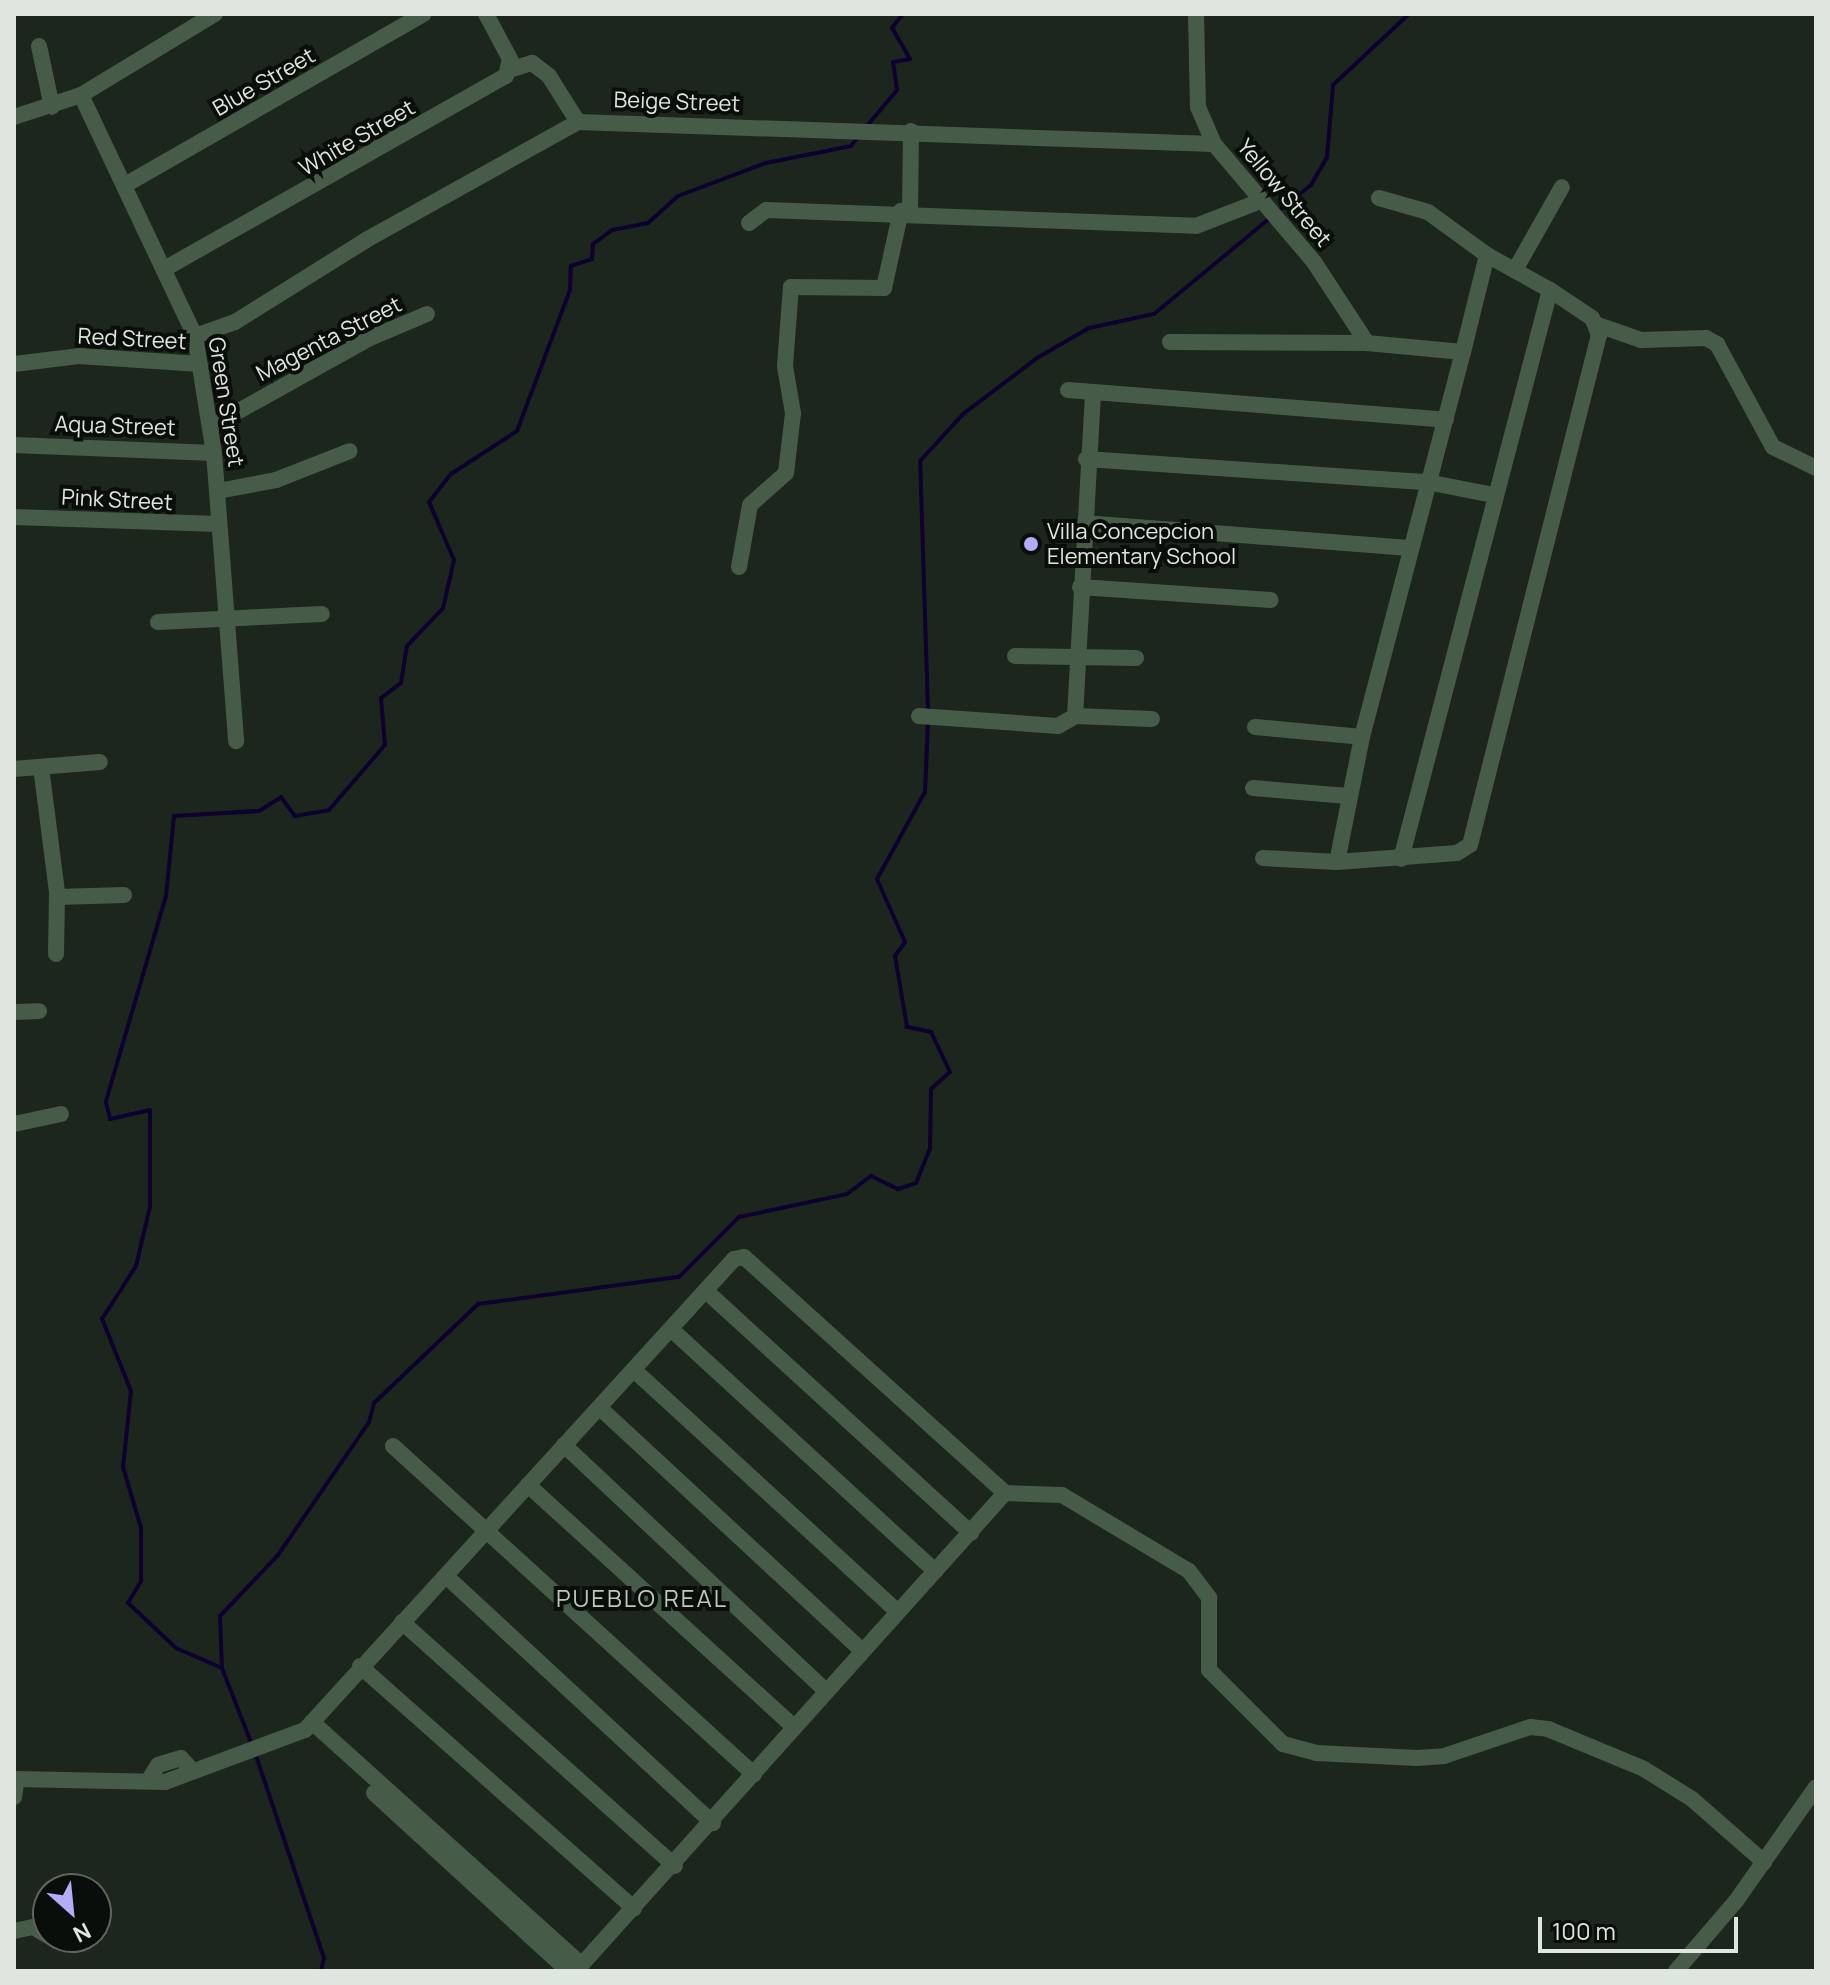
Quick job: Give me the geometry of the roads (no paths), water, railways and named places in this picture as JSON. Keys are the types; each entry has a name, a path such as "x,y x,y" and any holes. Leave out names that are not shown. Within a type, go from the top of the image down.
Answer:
{"street":[{"path":"14,117 81,95 215,14"},
{"name":"Blue Street","path":"125,185 424,14"},
{"path":"195,336 235,322 366,240 578,122 549,76 532,63 512,69 486,14"},
{"name":"Yellow Street","path":"1196,14 1198,107 1214,144 1260,205 1314,262 1367,343"},
{"path":"39,46 52,107"},
{"name":"White Street","path":"166,268 345,172 512,69"},
{"name":"Green Street","path":"81,95 166,268 195,336 218,491 236,741"},
{"name":"Beige Street","path":"578,122 911,131 1214,144"},
{"path":"739,567 750,505 786,473 793,413 785,366 791,287 884,288 905,212 911,131"},
{"path":"1515,270 1562,187"},
{"path":"1379,198 1428,212 1487,255 1550,290 1598,325 1641,340 1706,338 1717,344 1773,447 1816,468"},
{"path":"749,223 766,210 905,212 1196,226 1260,205"},
{"path":"1337,862 1362,737 1487,255"},
{"path":"1401,859 1493,495 1550,290"},
{"name":"Magenta Street","path":"210,427 326,360 427,314"},
{"path":"1263,858 1337,862 1401,859 1463,852 1470,845 1595,363 1598,325"},
{"path":"1170,342 1367,343 1463,352"},
{"name":"Red Street","path":"14,364 79,356 200,364"},
{"path":"1068,390 1446,420"},
{"path":"1075,716 1086,459 1093,394"},
{"name":"Aqua Street","path":"14,445 214,453"},
{"path":"218,491 276,480 350,451"},
{"path":"1086,459 1427,482 1493,495"},
{"name":"Pink Street","path":"14,517 218,524"},
{"path":"1084,523 1409,548"},
{"path":"1080,587 1271,600"},
{"path":"158,622 322,614"},
{"path":"1015,656 1136,658"},
{"path":"919,716 1058,726 1075,716 1152,719"},
{"path":"1255,727 1362,737"},
{"path":"14,769 100,762"},
{"path":"41,767 57,897 56,954"},
{"path":"1253,788 1348,796"},
{"path":"57,897 124,895"},
{"path":"14,1012 39,1011"},
{"path":"14,1124 61,1114"},
{"path":"14,1797 15,1779 127,1785 150,1778 165,1782 190,1768 309,1726 360,1666 635,1371 734,1259 744,1257 1005,1493 1062,1495 1189,1571 1209,1598 1209,1670 1234,1702 1283,1744 1316,1753 1417,1758 1444,1756 1516,1730 1548,1729 1644,1769 1692,1799 1764,1862"},
{"path":"706,1291 971,1533"},
{"path":"672,1330 935,1571"},
{"path":"635,1371 897,1611"},
{"path":"600,1408 862,1651"},
{"path":"564,1445 826,1691"},
{"path":"393,1446 754,1774"},
{"path":"528,1485 794,1727"},
{"path":"309,1726 575,1969 675,1866 794,1727 1005,1493"},
{"path":"446,1576 713,1823"},
{"path":"402,1622 675,1866"},
{"path":"360,1666 634,1908"},
{"path":"1676,1971 1764,1862 1816,1787"}],"waterway":[{"path":"866,127 897,90 893,62 910,59 892,28 903,14"},
{"path":"1277,212 1311,185 1327,157 1333,85 1409,14"},
{"path":"252,1745 222,1668 176,1648 128,1603 141,1581 141,1528 123,1467 131,1391 102,1319 136,1266 150,1207 150,1110 110,1119 106,1101 166,896 174,816 259,811 281,797 295,816 329,810 385,745 381,698 401,683 407,646 443,608 454,560 429,502 451,474 517,431 570,290 571,266 592,259 593,244 612,230 648,223 678,196 766,163 851,146 858,137"},
{"path":"928,711 920,461 963,414 1037,358 1089,328 1154,314 1270,218"},
{"path":"222,1668 220,1616 278,1555 369,1422 374,1403 478,1304 679,1277 739,1217 847,1194 871,1176 898,1189 916,1183 930,1148 931,1089 950,1072 931,1032 907,1027 895,956 905,942 877,879 925,792 928,719"},
{"path":"255,1753 324,1958 321,1971"}],"place":[{"name":"Villa Concepcion Elementary School","path":"1031,544"}],"district":[{"name":"PUEBLO REAL","path":"642,1598"}]}
